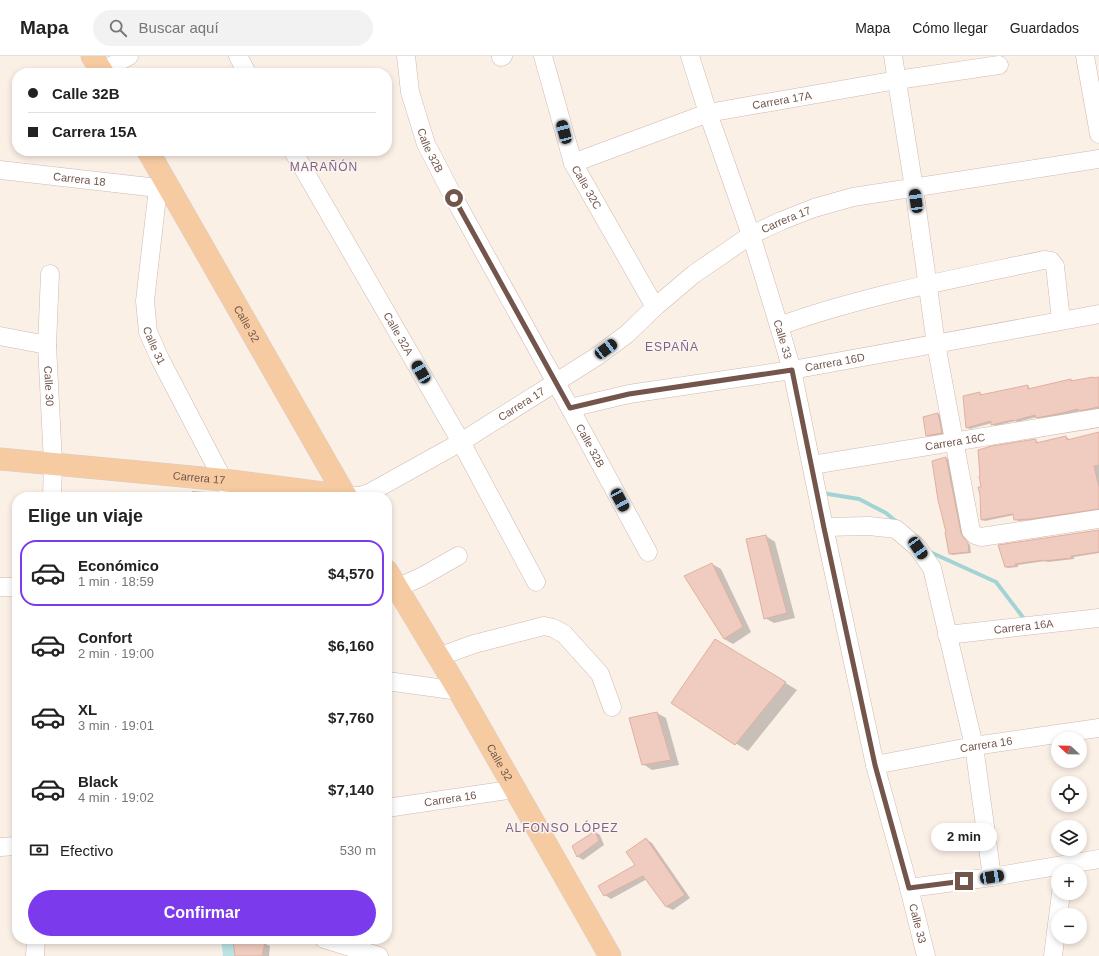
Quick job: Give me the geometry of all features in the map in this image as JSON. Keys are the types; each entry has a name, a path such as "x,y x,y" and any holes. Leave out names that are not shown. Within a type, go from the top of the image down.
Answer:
{"main road":[{"name":"Calle 32","path":"150,156 163,186 343,492"},
{"name":"Carrera 17","path":"0,459 53,463 228,488 280,492"},
{"name":"Calle 32","path":"392,585 459,691 610,956"}],"street":[{"path":"99,67 129,56"},
{"path":"238,56 244,68"},
{"name":"Calle 32B","path":"406,56 410,92 426,144 454,198 648,552"},
{"name":"Calle 32C","path":"543,56 573,163 655,307"},
{"name":"Calle 33","path":"690,56 751,235 792,370 875,765 926,956"},
{"path":"893,56 914,188 936,344 971,531 981,537 1099,519"},
{"path":"1085,56 1099,134"},
{"name":"Carrera 17A","path":"573,163 708,112 897,80 999,65"},
{"name":"Calle 32A","path":"296,156 461,442 536,582"},
{"name":"Carrera 17","path":"372,492 461,442 596,357 627,334 655,307 694,274 751,235 781,221 814,208 853,197 1099,159"},
{"name":"Carrera 18","path":"0,170 163,186"},
{"name":"Calle 31","path":"163,186 145,301 148,332 160,359 228,488"},
{"path":"779,326 816,313 927,284 1044,260 1051,261 1055,266 1061,320"},
{"name":"Calle 30","path":"50,274 47,345 53,463 52,492"},
{"name":"Carrera 16D","path":"570,408 629,394 792,370 1099,314"},
{"path":"0,336 47,345"},
{"name":"Carrera 16C","path":"812,466 1099,418"},
{"path":"824,528 869,526 896,530 918,548 932,568 974,746 992,877"},
{"path":"392,582 421,577 458,556"},
{"path":"0,587 12,587"},
{"path":"1046,612 1099,605"},
{"name":"Carrera 16A","path":"947,635 1099,618"},
{"path":"438,657 474,644 544,626 553,628 564,634 600,674 612,707"},
{"path":"392,682 459,691"},
{"name":"Carrera 16","path":"875,765 974,746 1099,728"},
{"name":"Carrera 16","path":"392,807 515,789"},
{"path":"0,847 12,846"},
{"path":"1080,864 1099,859"},
{"path":"909,888 1051,870"},
{"path":"1053,956 1060,900"},
{"path":"35,956 36,944"},
{"path":"340,944 379,956"}],"building":[{"path":"1099,377 1099,407 1078,411 1078,409 1036,418 1035,415 991,425 991,421 966,428 963,396 980,392 980,395 1028,385 1028,389 1071,379 1071,381"},
{"path":"938,413 942,433 926,436 923,417"},
{"path":"1099,432 1099,465 1094,466 1099,487 1099,509 1031,519 1014,520 1013,514 981,520 980,495 978,487 981,487 978,450 992,446 1036,439 1036,443 1066,436 1067,440"},
{"path":"946,457 961,533 968,543 969,552 949,554 932,461"},
{"path":"1099,530 1099,552 1071,556 1072,558 1044,560 1005,567 998,545"},
{"path":"766,535 787,613 764,619 746,539"},
{"path":"712,563 743,627 724,639 684,576"},
{"path":"715,639 786,682 735,745 671,703"},
{"path":"657,712 671,760 642,765 629,718"},
{"path":"595,831 599,841 577,857 572,846"},
{"path":"646,838 685,895 666,907 643,876 604,896 598,886 635,865 626,852"},
{"path":"234,944 265,944 262,956 235,956"}],"waterway":[{"path":"822,493 859,499 886,513 898,523"},
{"path":"930,552 996,582 1025,620 1028,620"},
{"path":"229,944 230,956"}],"district":[{"name":"MARAÑÓN","path":"324,167"},
{"name":"ESPAÑA","path":"672,347"},
{"name":"ALFONSO LÓPEZ","path":"562,828"}],"route":[{"path":"454,198 570,408 629,394 792,370 875,765 909,888 964,881"}]}
